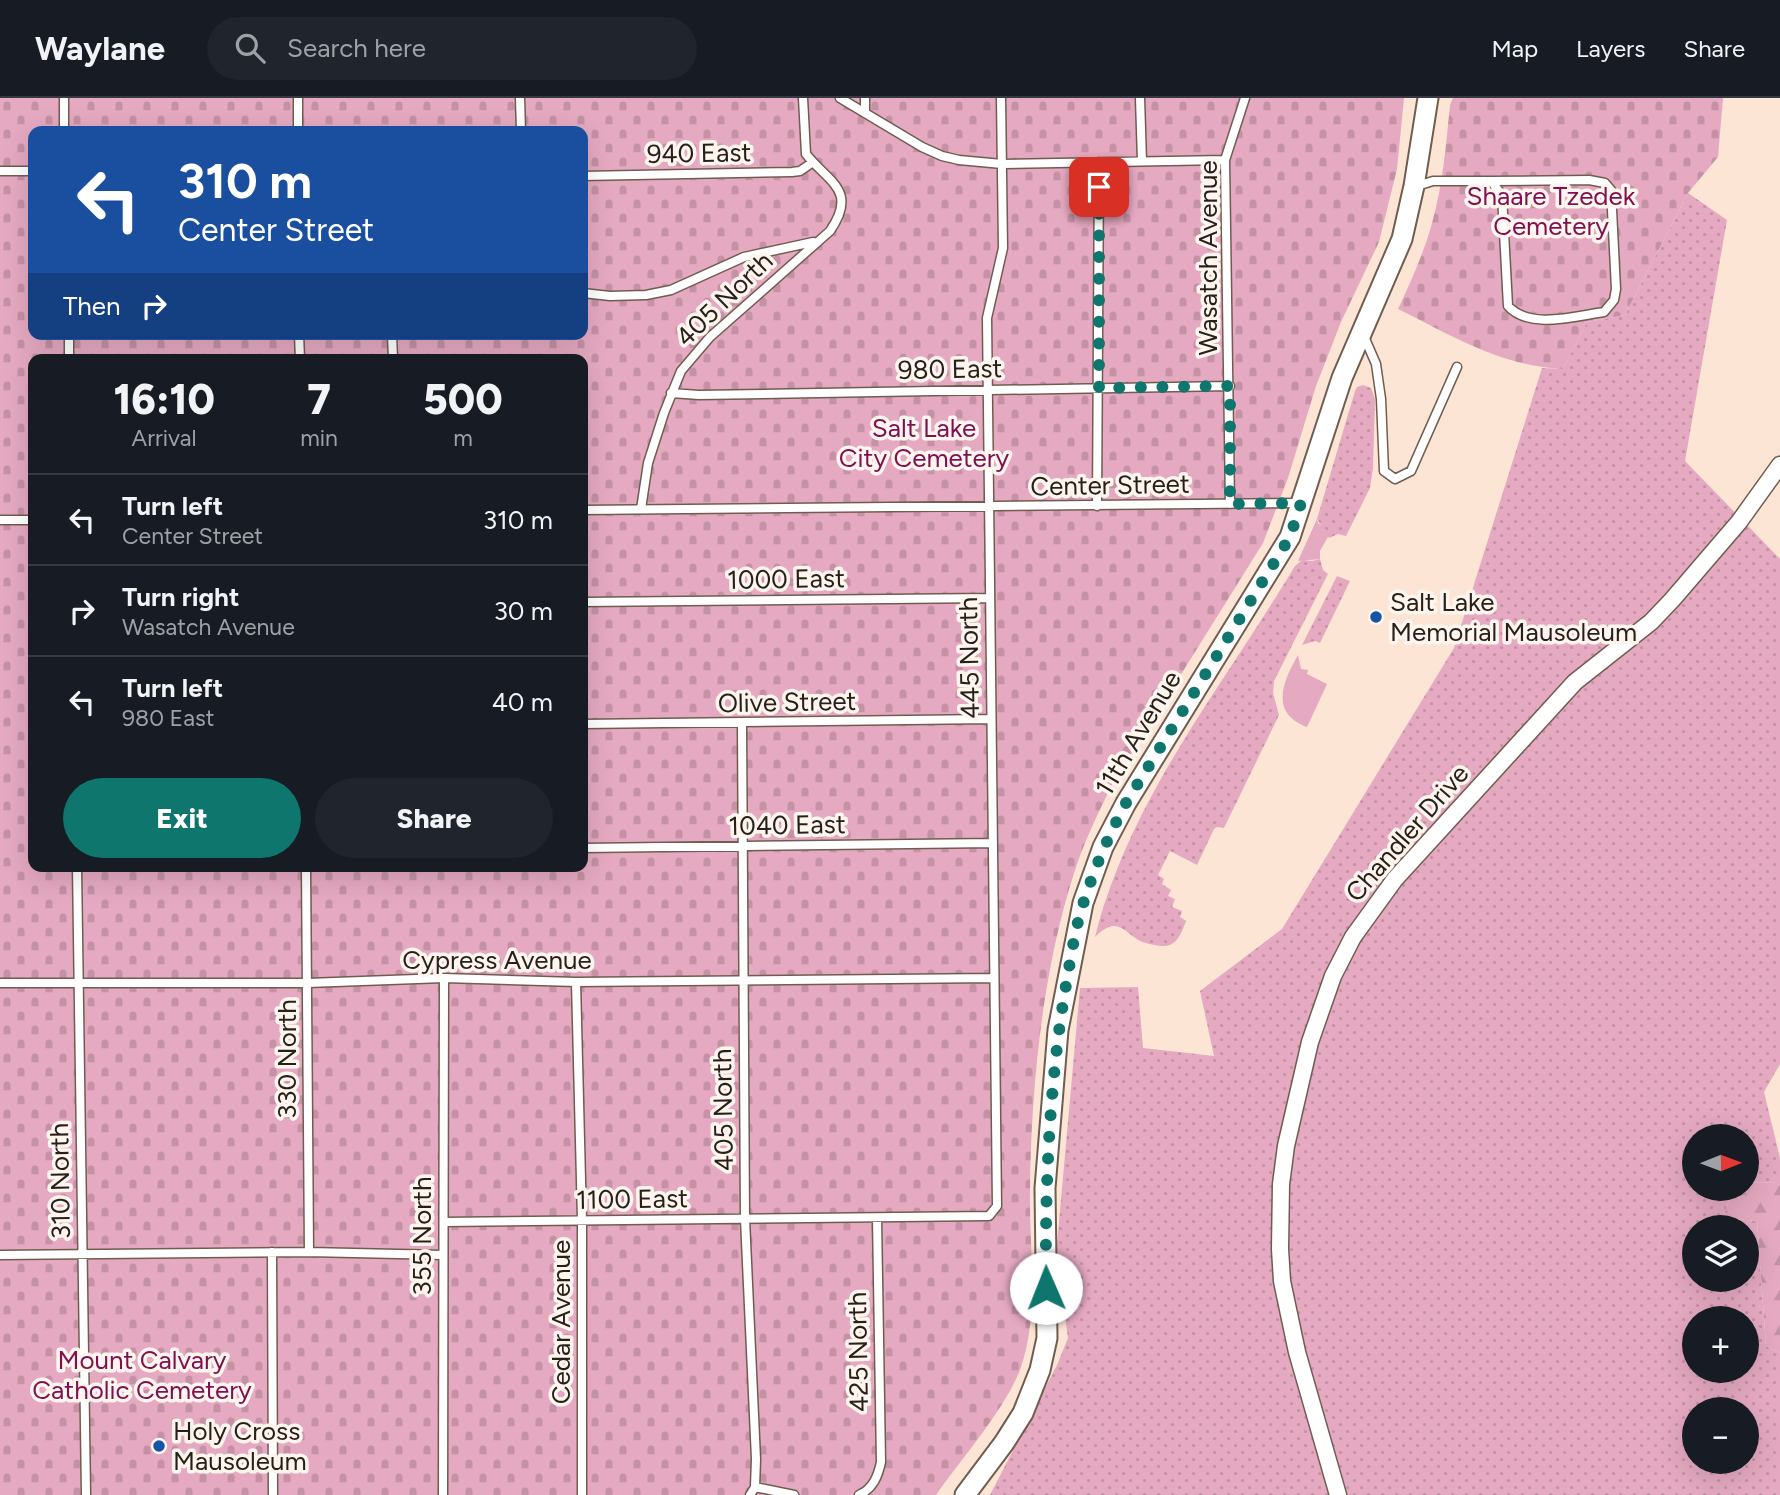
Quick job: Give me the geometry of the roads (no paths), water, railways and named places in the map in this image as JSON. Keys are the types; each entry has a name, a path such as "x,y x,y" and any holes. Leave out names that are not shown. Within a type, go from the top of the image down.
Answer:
{"street":[{"name":"11th Avenue","path":"965,1495 1023,1413 1040,1370 1047,1338 1045,1188 1053,1078 1058,1030 1083,903 1103,847 1126,803 1290,537 1342,378 1402,239 1414,186 1428,98"},
{"name":"Chandler Drive","path":"1338,1495 1294,1339 1282,1281 1280,1249 1281,1184 1286,1146 1310,1042 1333,976 1353,937 1395,879 1574,682 1651,622 1672,600 1739,522 1780,465"}],"lane":[{"path":"64,98 64,126"},
{"path":"298,98 298,126"},
{"path":"520,98 521,126"},
{"path":"803,98 804,142 806,154 813,162"},
{"path":"840,98 942,156 981,163 1225,160"},
{"path":"865,98 865,113"},
{"name":"445 North","path":"989,1216 997,1206 987,318 1003,247 1001,98"},
{"path":"1140,98 1142,161"},
{"name":"Wasatch Avenue","path":"1230,504 1225,160 1245,98"},
{"name":"940 East","path":"588,176 792,172 800,171 813,162"},
{"name":"405 North","path":"642,509 648,463 681,371 693,355 838,221 843,204 834,181 813,162"},
{"path":"1097,506 1099,162"},
{"path":"0,171 28,171"},
{"path":"1414,186 1433,181 1589,180 1605,183 1611,190 1616,289 1614,300 1604,312 1544,320 1515,315 1508,306 1502,195 1490,181"},
{"path":"588,294 646,295 671,290 744,257 816,242"},
{"path":"1362,331 1376,364 1381,399 1384,471 1395,479 1411,471 1457,367"},
{"name":"980 East","path":"671,393 699,395 1230,386"},
{"name":"Center Street","path":"588,510 1301,503"},
{"path":"0,520 28,520"},
{"name":"1000 East","path":"588,602 990,598"},
{"name":"Olive Street","path":"588,724 991,719"},
{"name":"405 North","path":"742,724 745,1219 756,1459 753,1491"},
{"name":"1040 East","path":"588,848 993,843"},
{"name":"310 North","path":"77,872 86,1495"},
{"name":"330 North","path":"306,872 309,1252"},
{"name":"Cypress Avenue","path":"0,982 308,983 444,978 576,982 994,978"},
{"name":"355 North","path":"443,1495 444,978"},
{"name":"Cedar Avenue","path":"576,982 582,1220 582,1495"},
{"name":"1100 East","path":"444,1222 989,1216"},
{"name":"425 North","path":"859,1495 865,1492 878,1475 881,1462 877,1217"},
{"path":"272,1252 273,1495"},
{"path":"0,1255 272,1252 443,1255"},
{"path":"753,1491 794,1495"}],"place":[{"name":"Salt Lake Memorial Mausoleum","path":"1376,617"},
{"name":"Holy Cross Mausoleum","path":"159,1446"}],"park label":[{"name":"Shaare Tzedek Cemetery","path":"1551,211"},
{"name":"Salt Lake City Cemetery","path":"924,443"},
{"name":"Mount Calvary Catholic Cemetery","path":"142,1375"}]}
